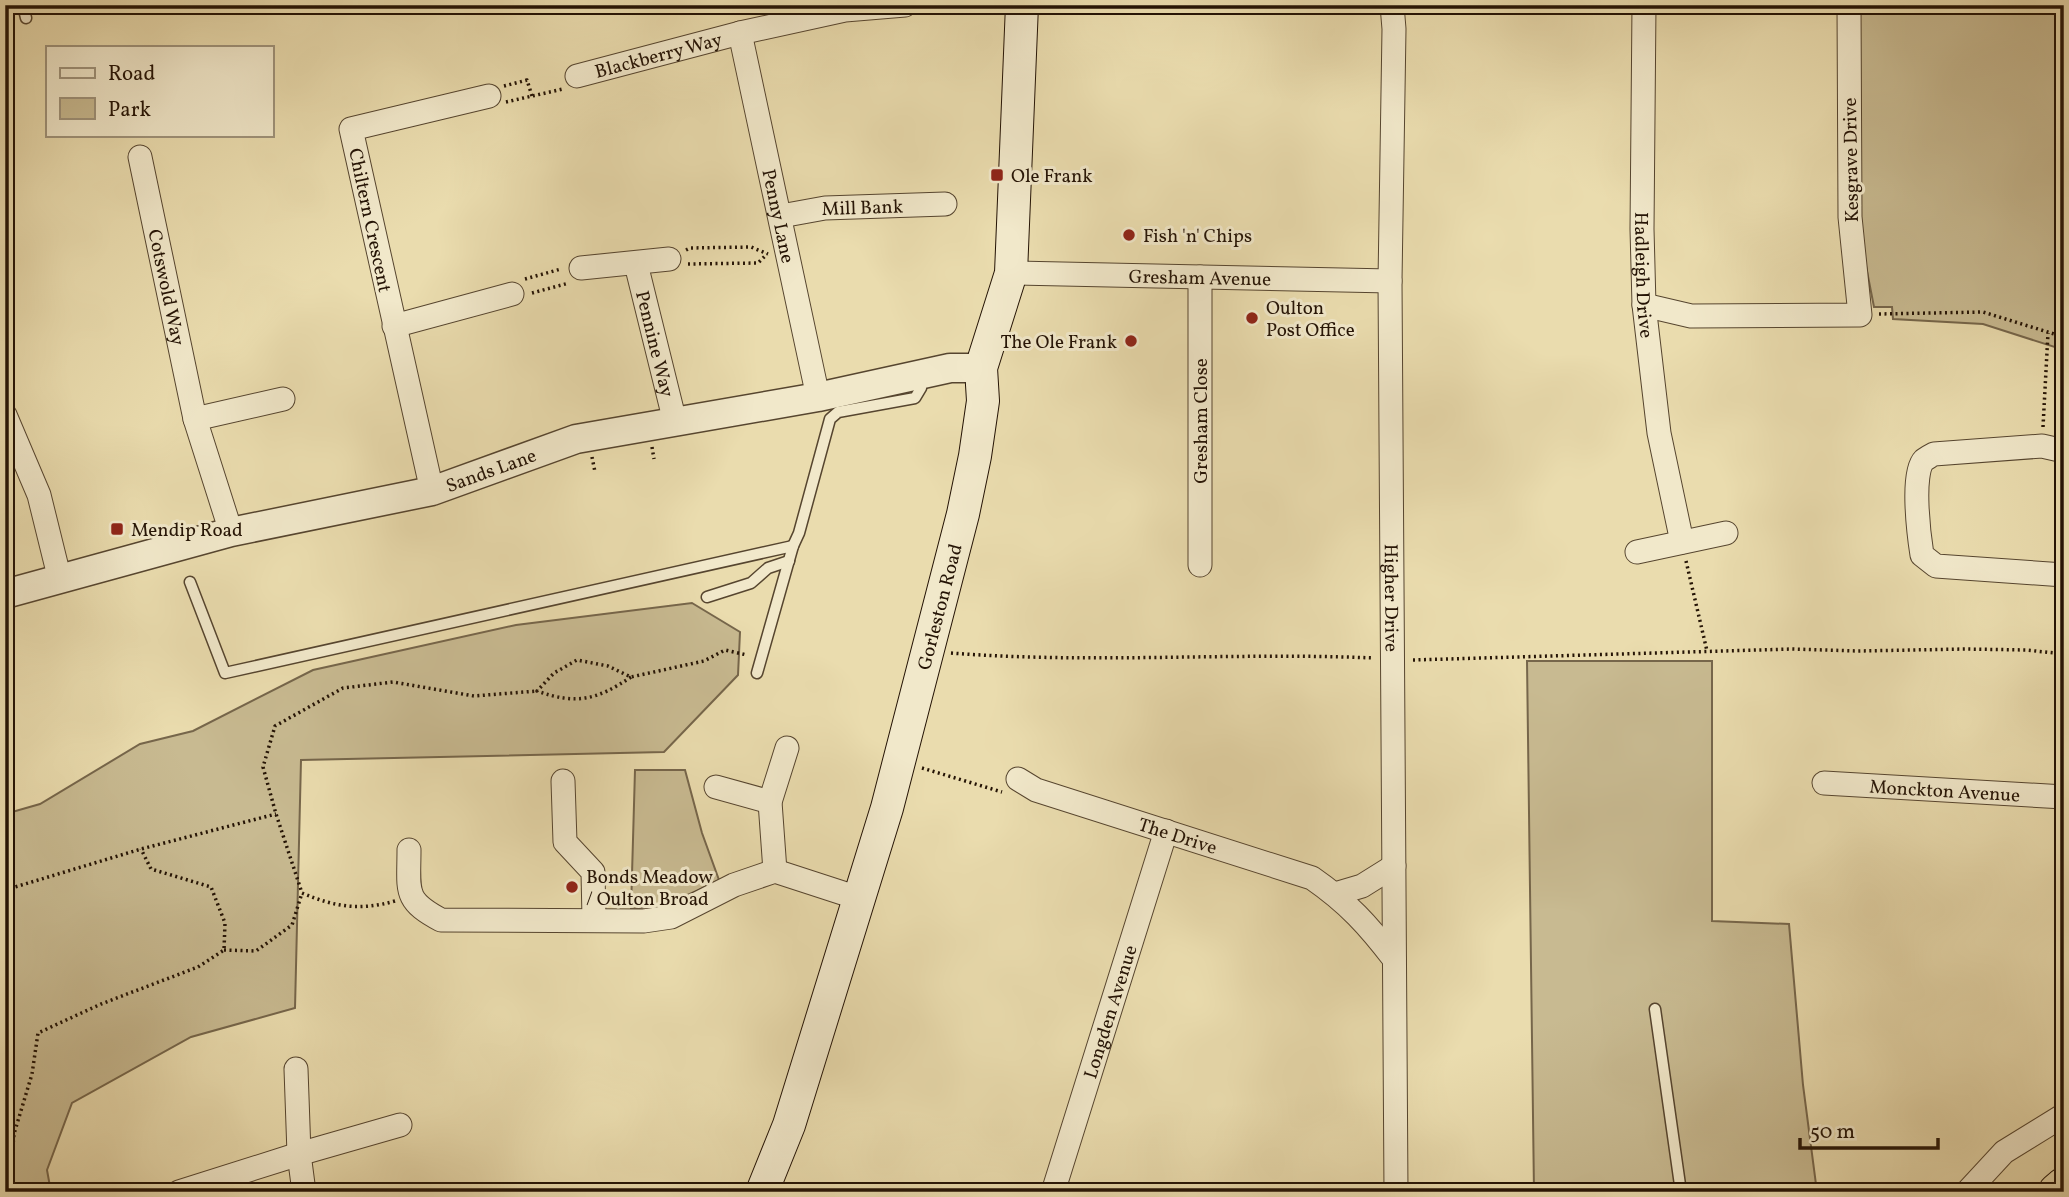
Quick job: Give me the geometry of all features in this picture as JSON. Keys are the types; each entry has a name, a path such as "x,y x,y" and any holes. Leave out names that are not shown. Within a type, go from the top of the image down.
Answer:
{"highway":[{"path":"2057,1192 2064,1186"}],"main road":[{"name":"Gorleston Road","path":"762,1192 789,1125 899,762 975,456 983,401 981,368 1012,273 1022,5"}],"street":[{"name":"Blackberry Way","path":"577,76 740,33 845,10 905,5"},
{"name":"Higher Drive","path":"1392,5 1394,29 1390,281 1396,1192"},
{"name":"Hadleigh Drive","path":"1644,5 1644,305 1659,433 1682,542"},
{"name":"Kesgrave Drive","path":"1849,5 1850,217 1870,315"},
{"name":"Penny Lane","path":"740,33 781,216 778,254 818,397"},
{"name":"Chiltern Crescent","path":"432,491 351,129 489,96"},
{"name":"Cotswold Way","path":"140,157 195,419 231,532"},
{"name":"Mill Bank","path":"781,216 825,208 945,204"},
{"name":"Pennine Way","path":"581,268 669,259"},
{"name":"Pennine Way","path":"636,264 675,422"},
{"name":"Gresham Avenue","path":"1012,273 1390,281"},
{"name":"Gresham Close","path":"1200,277 1200,565"},
{"path":"394,326 512,294"},
{"path":"1644,305 1691,316 1870,315"},
{"name":"Sands Lane","path":"5,593 231,532 432,491 576,439 818,397 950,369 981,368"},
{"path":"195,419 283,399"},
{"path":"5,415 39,495 60,580"},
{"path":"2053,449 1934,454 1923,461 1918,473 1916,559 1936,566 2064,576"},
{"path":"1637,552 1726,533"},
{"path":"775,870 770,802 787,748"},
{"name":"The Drive","path":"1018,779 1036,790 1312,878 1335,894 1361,918 1394,960"},
{"path":"563,781 565,842 593,872 594,919"},
{"name":"Monckton Avenue","path":"1824,783 2064,797"},
{"path":"716,787 770,802"},
{"name":"Longden Avenue","path":"1053,1192 1166,831"},
{"path":"409,850 409,885 412,897 420,909 442,920 671,918 734,885 775,870 859,898"},
{"path":"1335,894 1362,886 1394,866"},
{"path":"296,1069 303,1192"},
{"path":"1967,1192 2004,1152 2064,1115"},
{"path":"178,1192 299,1153 400,1125"}],"lane":[{"path":"23,5 26,18"},
{"path":"757,673 830,419 838,412 915,398 921,388 922,374"},
{"path":"190,582 225,673 793,546"},
{"path":"707,597 733,591 751,583 768,568 789,561"},
{"path":"1655,1009 1681,1192"}],"path":[{"path":"5,24 8,30 8,46 5,50"},
{"path":"532,96 527,80 495,88 489,96 499,103 532,96 567,88 577,76"},
{"path":"669,259 690,248 751,247 778,254"},
{"path":"669,259 693,266 758,262 778,254"},
{"path":"512,294 520,281 561,269 581,268"},
{"path":"512,294 538,292 568,284 581,268"},
{"path":"1870,315 1983,312 2064,337"},
{"path":"2048,332 2053,449"},
{"path":"653,448 654,459"},
{"path":"592,457 595,472"},
{"path":"1682,542 1707,651"},
{"path":"929,648 968,654 1062,658 1285,656 1415,660 1707,651 1966,649 2064,654"},
{"path":"9,1192 14,1134 32,1074 38,1033 101,1004 198,967 224,950 256,951 292,925 302,893 263,767 275,726 343,688 393,682 474,696 537,691 577,701 608,692 631,677 704,661 725,650 762,658"},
{"path":"537,691 554,673 578,660 608,666 631,677"},
{"path":"899,762 1008,793 1018,779"},
{"path":"5,890 141,849 276,814"},
{"path":"141,849 151,869 211,887 225,923 224,950"},
{"path":"302,893 328,904 372,907 412,897"}],"green space":[{"path":"1858,5 2064,5 2064,350 1983,324 1893,319 1892,307 1874,307 1857,220"},
{"path":"692,603 740,632 738,675 664,752 301,760 295,1008 191,1037 72,1103 47,1170 51,1192 5,1192 5,814 40,804 140,744 193,731 313,670 516,625"},
{"path":"1527,661 1712,661 1712,921 1789,924 1803,1085 1817,1192 1534,1192"},
{"path":"635,770 685,770 702,833 719,880 698,891 655,906 631,909"}],"place":[{"name":"Ole Frank","path":"997,175"},
{"name":"Fish 'n' Chips","path":"1129,235"},
{"name":"Oulton Post Office","path":"1252,318"},
{"name":"The Ole Frank","path":"1131,341"},
{"name":"Mendip Road","path":"117,529"},
{"name":"Bonds Meadow / Oulton Broad","path":"572,887"}]}
